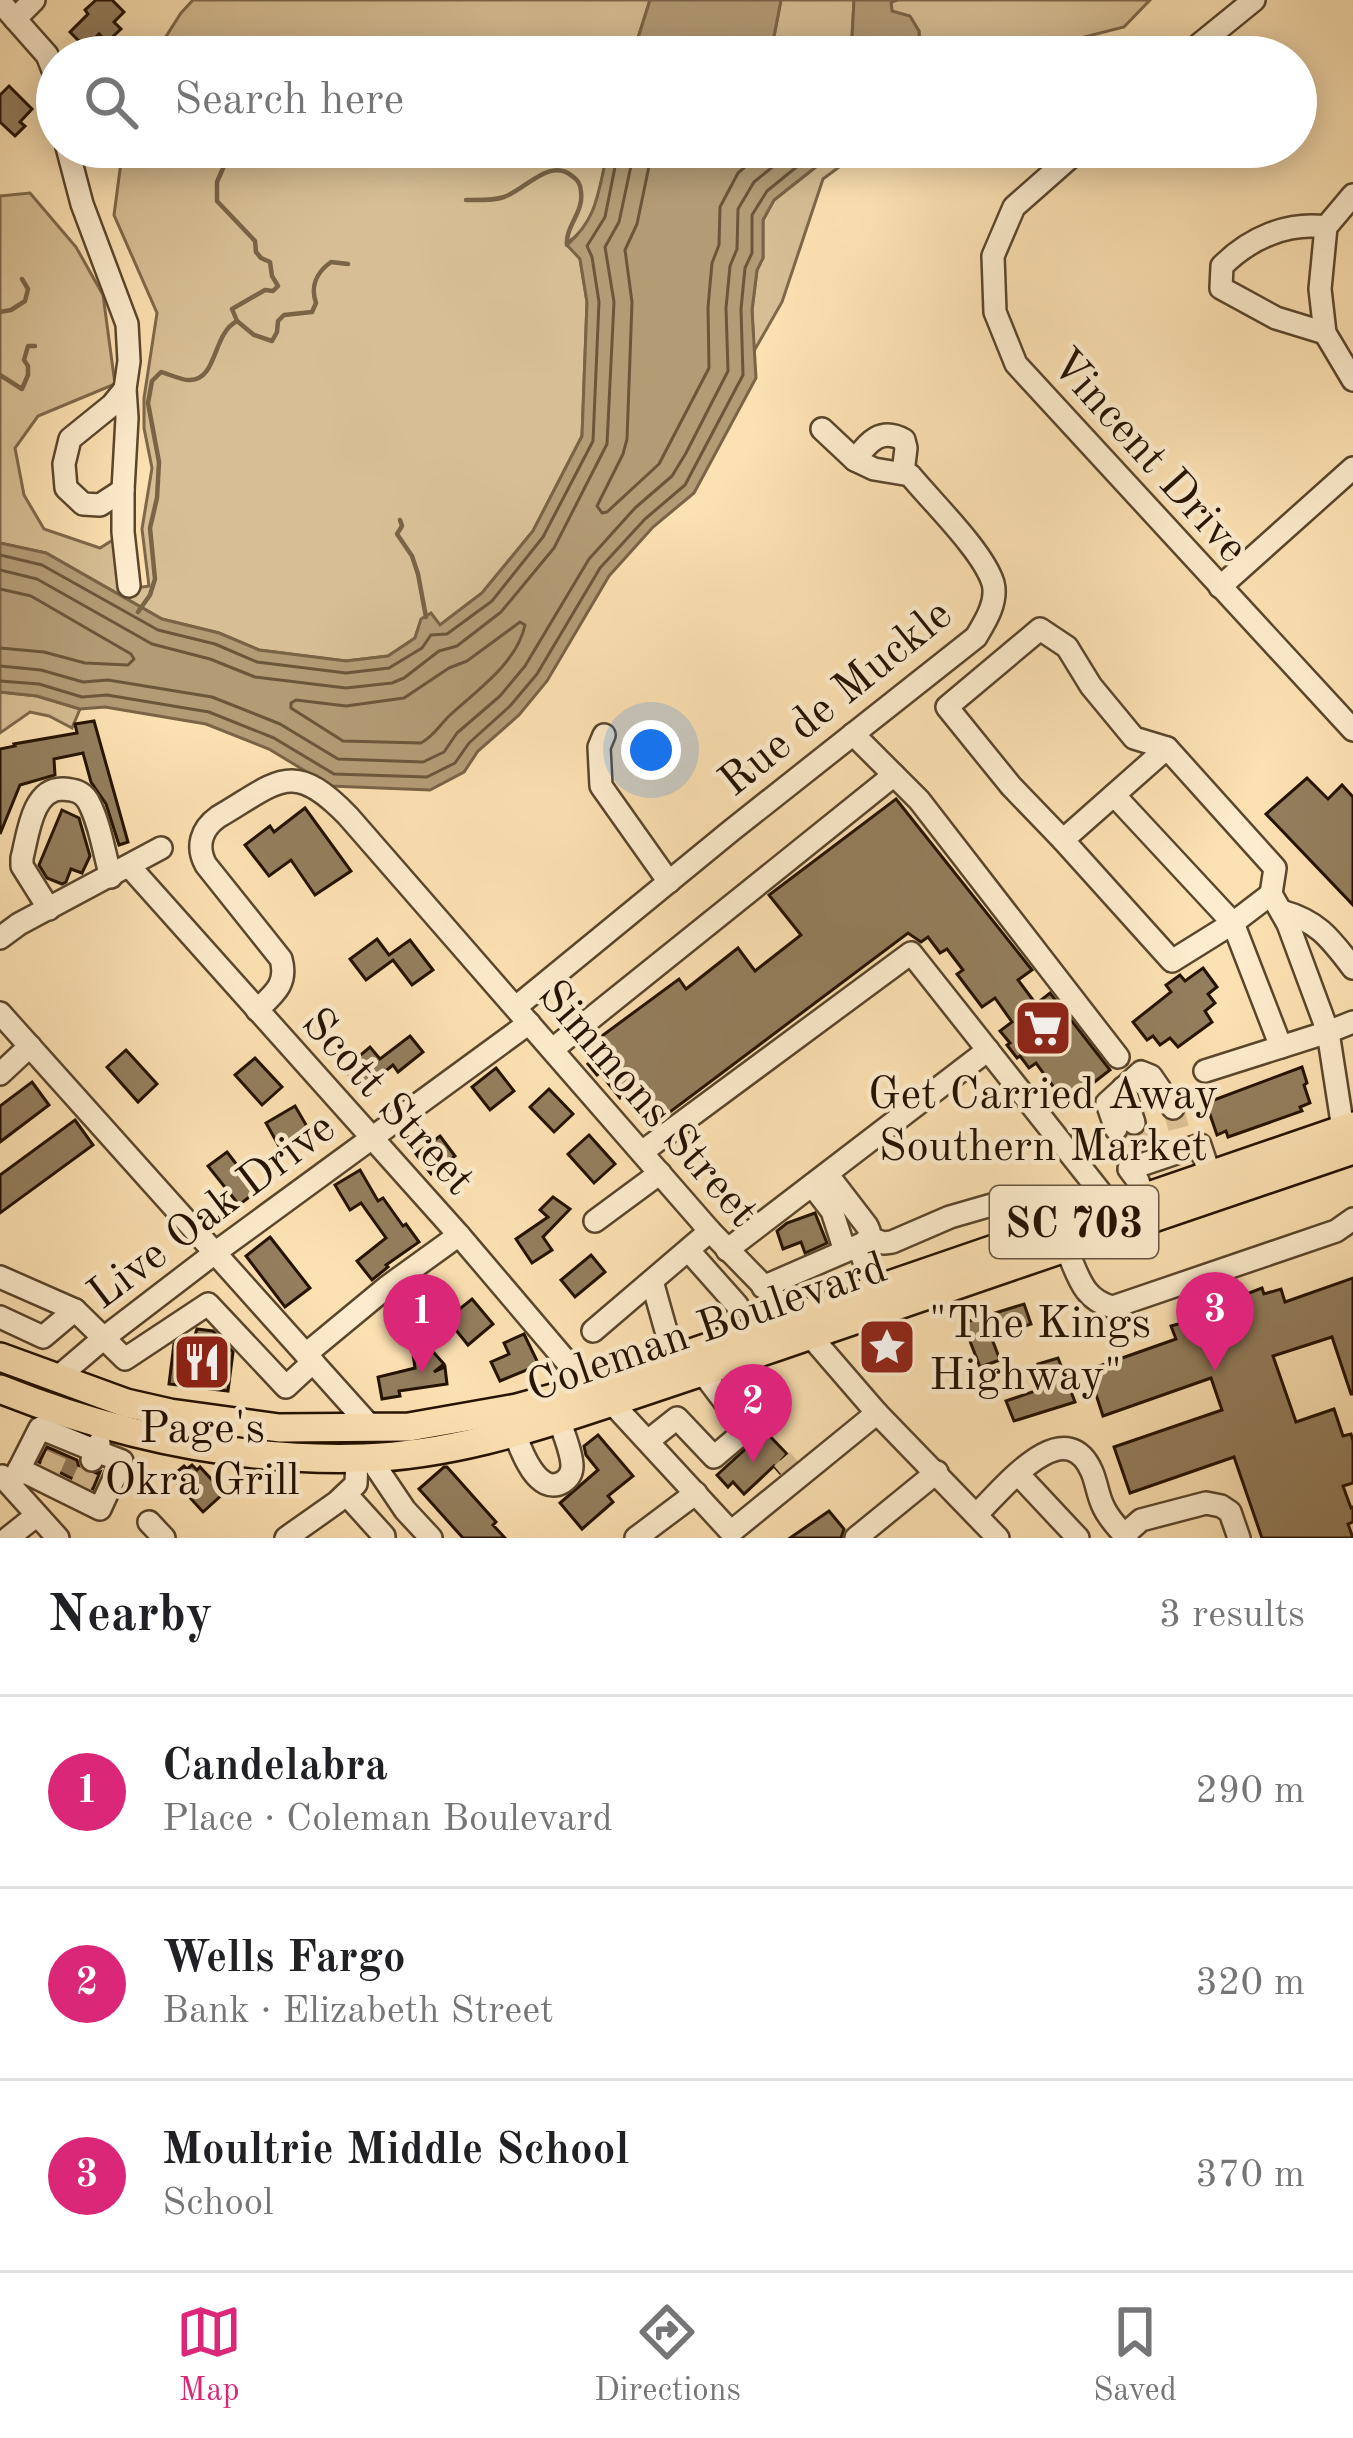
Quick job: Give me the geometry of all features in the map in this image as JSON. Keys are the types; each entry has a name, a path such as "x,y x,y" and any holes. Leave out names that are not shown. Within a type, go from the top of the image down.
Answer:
{"main road":[{"name":"Coleman Boulevard","path":"516,1421 600,1395 702,1372 875,1289 1210,1175 1350,1146"},
{"name":"Coleman Boulevard","path":"0,1357 126,1403 279,1428 559,1419 674,1359 1066,1247 1350,1146"},
{"path":"126,1403 110,1414 27,1387 14,1386 5,1396 59,1432 97,1445 138,1434 274,1455 373,1457 406,1442 518,1417 516,1421"},
{"path":"231,1450 242,1442 344,1445 364,1427"}],"street":[{"path":"34,0 8,11 36,43"},
{"path":"1210,36 1254,0"},
{"path":"73,168 127,324 123,532 129,586"},
{"name":"Vincent Drive","path":"1058,168 1014,207 994,256 995,313 1016,364 1353,730"},
{"path":"1353,195 1326,227 1320,289 1325,333 1353,380"},
{"path":"1325,333 1276,318 1221,288 1222,266 1236,252 1301,224 1326,227"},
{"path":"123,490 100,505 82,504 66,488 64,464 70,439 124,389"},
{"path":"822,429 855,460 874,469 903,473"},
{"name":"Rue de Muckle","path":"522,1015 669,882 976,638 989,615 994,587 980,559 910,475 903,473 904,440 894,434 880,435 855,460"},
{"path":"1220,587 1353,468"},
{"path":"1276,902 1172,962 1011,786 947,707 1040,629 1066,647 1090,686 1134,738 1167,748 1275,868 1276,902 1328,1032 1350,1146"},
{"path":"853,734 919,800 1118,1057"},
{"path":"604,735 599,747 601,787 669,882"},
{"path":"1063,840 1167,748"},
{"path":"257,1010 280,988 281,959 206,865 201,839 209,823 300,768"},
{"path":"553,1049 894,775"},
{"name":"Simmons Street","path":"279,782 298,780 316,787 348,816 727,1250 998,1538"},
{"path":"49,909 22,866 22,858 34,813 49,791 82,793 120,872"},
{"path":"1114,795 1233,923 1281,1047"},
{"path":"0,938 161,848"},
{"name":"Scott Street","path":"120,872 257,1010 600,1395 731,1532 756,1512"},
{"path":"1276,902 1327,934 1353,968"},
{"path":"642,1152 911,953 1113,1208"},
{"path":"0,1012 309,1358 364,1427"},
{"name":"Live Oak Drive","path":"57,1378 522,1015"},
{"path":"1205,1070 1353,1022"},
{"path":"0,1074 30,1046"},
{"path":"727,1250 988,1050"},
{"path":"1125,1126 1107,1102 1141,1072 1151,1076 1168,1110"},
{"path":"1144,1198 1136,1158 1178,1143 1199,1144 1210,1175"},
{"path":"595,1221 660,1173"},
{"path":"820,1179 832,1211 858,1245 875,1289"},
{"path":"763,1287 858,1245 892,1242 950,1217 1002,1202 1022,1240"},
{"path":"1066,1247 1096,1304 1113,1307 1336,1231 1353,1219"},
{"path":"593,1331 710,1231"},
{"path":"0,1277 75,1310 124,1359 208,1304 286,1387 309,1358 387,1287 459,1235"},
{"path":"689,1251 737,1305"},
{"path":"652,1281 674,1359"},
{"path":"0,1317 43,1337 75,1310"},
{"path":"648,1442 677,1418 714,1457 746,1430 702,1372"},
{"path":"756,1512 877,1413"},
{"path":"516,1421 522,1456 544,1484 556,1485 572,1473 559,1419"},
{"path":"10,1476 40,1428 59,1432"},
{"path":"10,1476 46,1478 100,1509 122,1461 97,1445"},
{"path":"976,1514 1037,1456 1055,1448 1076,1452 1091,1469 1105,1512 1126,1537 1141,1520 1206,1503 1230,1512 1239,1538"},
{"path":"756,1512 762,1489 802,1456 823,1457"},
{"path":"286,1538 346,1494 373,1457 405,1510 430,1538"},
{"path":"856,1538 937,1472"},
{"path":"1018,1474 1078,1538"},
{"path":"10,1476 58,1538"},
{"path":"637,1538 696,1493"},
{"path":"346,1494 383,1536"},
{"path":"8,1538 37,1515"}],"shaded area":[{"path":"193,0 650,0 639,36 166,36"},
{"path":"781,0 854,0 852,36 774,36"},
{"path":"1150,0 1124,27 1089,36 919,36 892,11 891,2"},
{"path":"120,168 604,168 592,212 568,242 580,259 587,302 582,436 533,531 482,593 440,625 421,620 415,638 388,656 346,661 259,650 219,633 162,619 46,553 0,543 0,196 30,193 76,247 103,295 115,384 38,416 15,448 24,495 44,529 100,548 116,538 124,590 149,586 142,529 152,468 144,398 157,313 114,215"},
{"path":"814,168 838,168 823,179 782,302 754,351 752,310 763,258 763,220 774,200"},
{"path":"0,692 37,696 80,709 72,728 30,712 0,733"}],"water":[{"path":"650,0 781,0 774,36 639,36"},
{"path":"854,0 897,0 891,2 892,11 910,16 919,36 852,36"},
{"path":"604,168 814,168 774,200 763,220 763,258 752,310 756,378 694,493 653,527 609,576 547,681 519,715 478,751 464,772 430,790 330,786 269,749 206,724 105,707 80,709 37,696 0,692 0,543 46,553 162,619 219,633 259,650 346,661 388,656 415,638 421,619 431,613 440,625 482,593 533,531 582,436 587,302 580,259 567,245 586,223"}],"building":[{"path":"96,0 112,0 124,12 114,22 121,29 113,36 74,36 70,32 88,14 85,10"},
{"path":"9,86 32,109 15,136 0,122 0,95"},
{"path":"94,721 128,842 119,845 83,753 54,759 55,775 20,785 0,834 0,749 77,733 75,724"},
{"path":"1307,778 1328,799 1342,785 1353,797 1353,905 1266,814"},
{"path":"896,799 1032,970 1018,980 1036,1004 1050,993 1110,1070 1066,1104 1036,1063 1029,1068 1007,1045 1000,1031 1012,1022 995,998 982,1007 957,974 963,970 947,949 940,953 928,937 921,942 908,933 662,1118 637,1086 620,1098 597,1075 588,1064 600,1055 591,1044 679,979 686,989 738,948 755,971 801,935 769,895"},
{"path":"305,808 351,871 315,895 291,860 269,876 245,845 270,826 274,832"},
{"path":"62,810 79,818 90,856 82,873 71,869 62,884 47,878 39,865"},
{"path":"377,939 389,955 410,940 433,970 412,985 393,960 366,980 350,959"},
{"path":"1203,968 1217,987 1208,994 1215,1003 1205,1011 1212,1022 1178,1047 1170,1038 1160,1045 1153,1036 1147,1040 1133,1022 1171,992 1166,985 1180,975 1185,981"},
{"path":"410,1036 423,1052 398,1072 393,1065 362,1090 344,1069 370,1047 380,1059"},
{"path":"126,1050 157,1084 138,1102 107,1067"},
{"path":"255,1058 282,1087 262,1105 235,1075"},
{"path":"1302,1067 1310,1103 1300,1107 1302,1111 1228,1137 1226,1131 1217,1135 1206,1103"},
{"path":"496,1068 514,1091 490,1110 472,1087"},
{"path":"32,1082 49,1105 0,1142 0,1106"},
{"path":"549,1089 573,1114 554,1132 530,1107"},
{"path":"295,1106 309,1130 280,1148 266,1123"},
{"path":"75,1120 93,1145 0,1213 0,1175"},
{"path":"589,1135 615,1164 594,1183 568,1154"},
{"path":"440,1136 455,1156 431,1174 416,1154"},
{"path":"227,1152 257,1191 239,1205 208,1166"},
{"path":"360,1170 378,1201 383,1198 419,1242 372,1280 357,1261 386,1238 361,1203 350,1210 335,1185"},
{"path":"553,1197 570,1209 543,1237 552,1250 532,1263 516,1239 548,1217 540,1210"},
{"path":"815,1213 827,1243 805,1253 801,1242 783,1249 777,1231"},
{"path":"270,1237 310,1288 285,1307 246,1256"},
{"path":"591,1255 605,1272 575,1297 561,1280"},
{"path":"1353,1278 1353,1394 1332,1337 1273,1356 1296,1422 1334,1409 1343,1436 1351,1434 1353,1483 1343,1486 1353,1507 1353,1522 1348,1524 1353,1538 1262,1538 1234,1457 1130,1493 1114,1447 1222,1410 1211,1378 1103,1416 1088,1370 1176,1339 1171,1326 1189,1321 1186,1314 1204,1308 1200,1299 1221,1291 1241,1285 1244,1295 1262,1288 1264,1294 1281,1289 1285,1302"},
{"path":"472,1299 493,1324 468,1345 447,1319"},
{"path":"1024,1304 1031,1324 994,1336 1000,1360 980,1367 963,1323"},
{"name":"Page's Okra Grill","path":"197,1329 213,1331 233,1352 228,1391 169,1384 174,1344 194,1338"},
{"path":"524,1334 539,1365 500,1381 491,1362 509,1354 504,1343"},
{"path":"427,1345 444,1364 434,1372 445,1367 447,1384 399,1391 400,1396 382,1399 378,1377 415,1368 412,1347"},
{"path":"1058,1358 1075,1402 1014,1421 1006,1401 1044,1388 1038,1364"},
{"path":"765,1431 787,1454 782,1460 791,1464 780,1473 774,1466 744,1494 733,1482 728,1487 717,1475"},
{"path":"598,1435 633,1476 608,1496 613,1502 582,1529 560,1503 598,1470 584,1446"},
{"path":"47,1447 77,1460 85,1473 100,1472 93,1489 39,1462"},
{"path":"192,1465 197,1470 200,1467 224,1493 203,1512 171,1477"},
{"path":"444,1467 496,1522 493,1525 505,1538 463,1538 419,1489"},
{"path":"829,1511 844,1529 841,1538 790,1538"}],"waterway":[{"path":"138,612 155,579 150,528 159,462 148,403 152,381 161,372 187,380 199,378 237,321 232,309 278,286 270,262 256,252 255,241 217,201 223,168"},
{"path":"466,200 504,197 546,172 564,171 577,181 581,192 567,245"},
{"path":"237,321 254,335 272,341 284,315 312,312 316,280 326,266 348,264"},
{"path":"0,312 25,301 28,289 22,279"},
{"path":"0,375 22,389 28,375 24,360 28,346 35,346"},
{"path":"400,520 397,534 412,556 426,617"}],"tunnel":[{"path":"1173,1108 1180,1133"},
{"path":"1134,1123 1142,1147"},
{"path":"1116,1129 1124,1154"},
{"path":"48,1474 61,1444"},
{"path":"79,1490 92,1460"},
{"path":"781,1474 797,1460"}],"place":[{"name":"Get Carried Away Southern Market","path":"1043,1028"},
{"name":"\"The Kings Highway\"","path":"887,1347"},
{"name":"Page's Okra Grill","path":"202,1362"},
{"name":"Moultrie Middle School","path":"1215,1371"},
{"name":"Candelabra","path":"422,1373"},
{"name":"Wells Fargo","path":"753,1463"}]}
